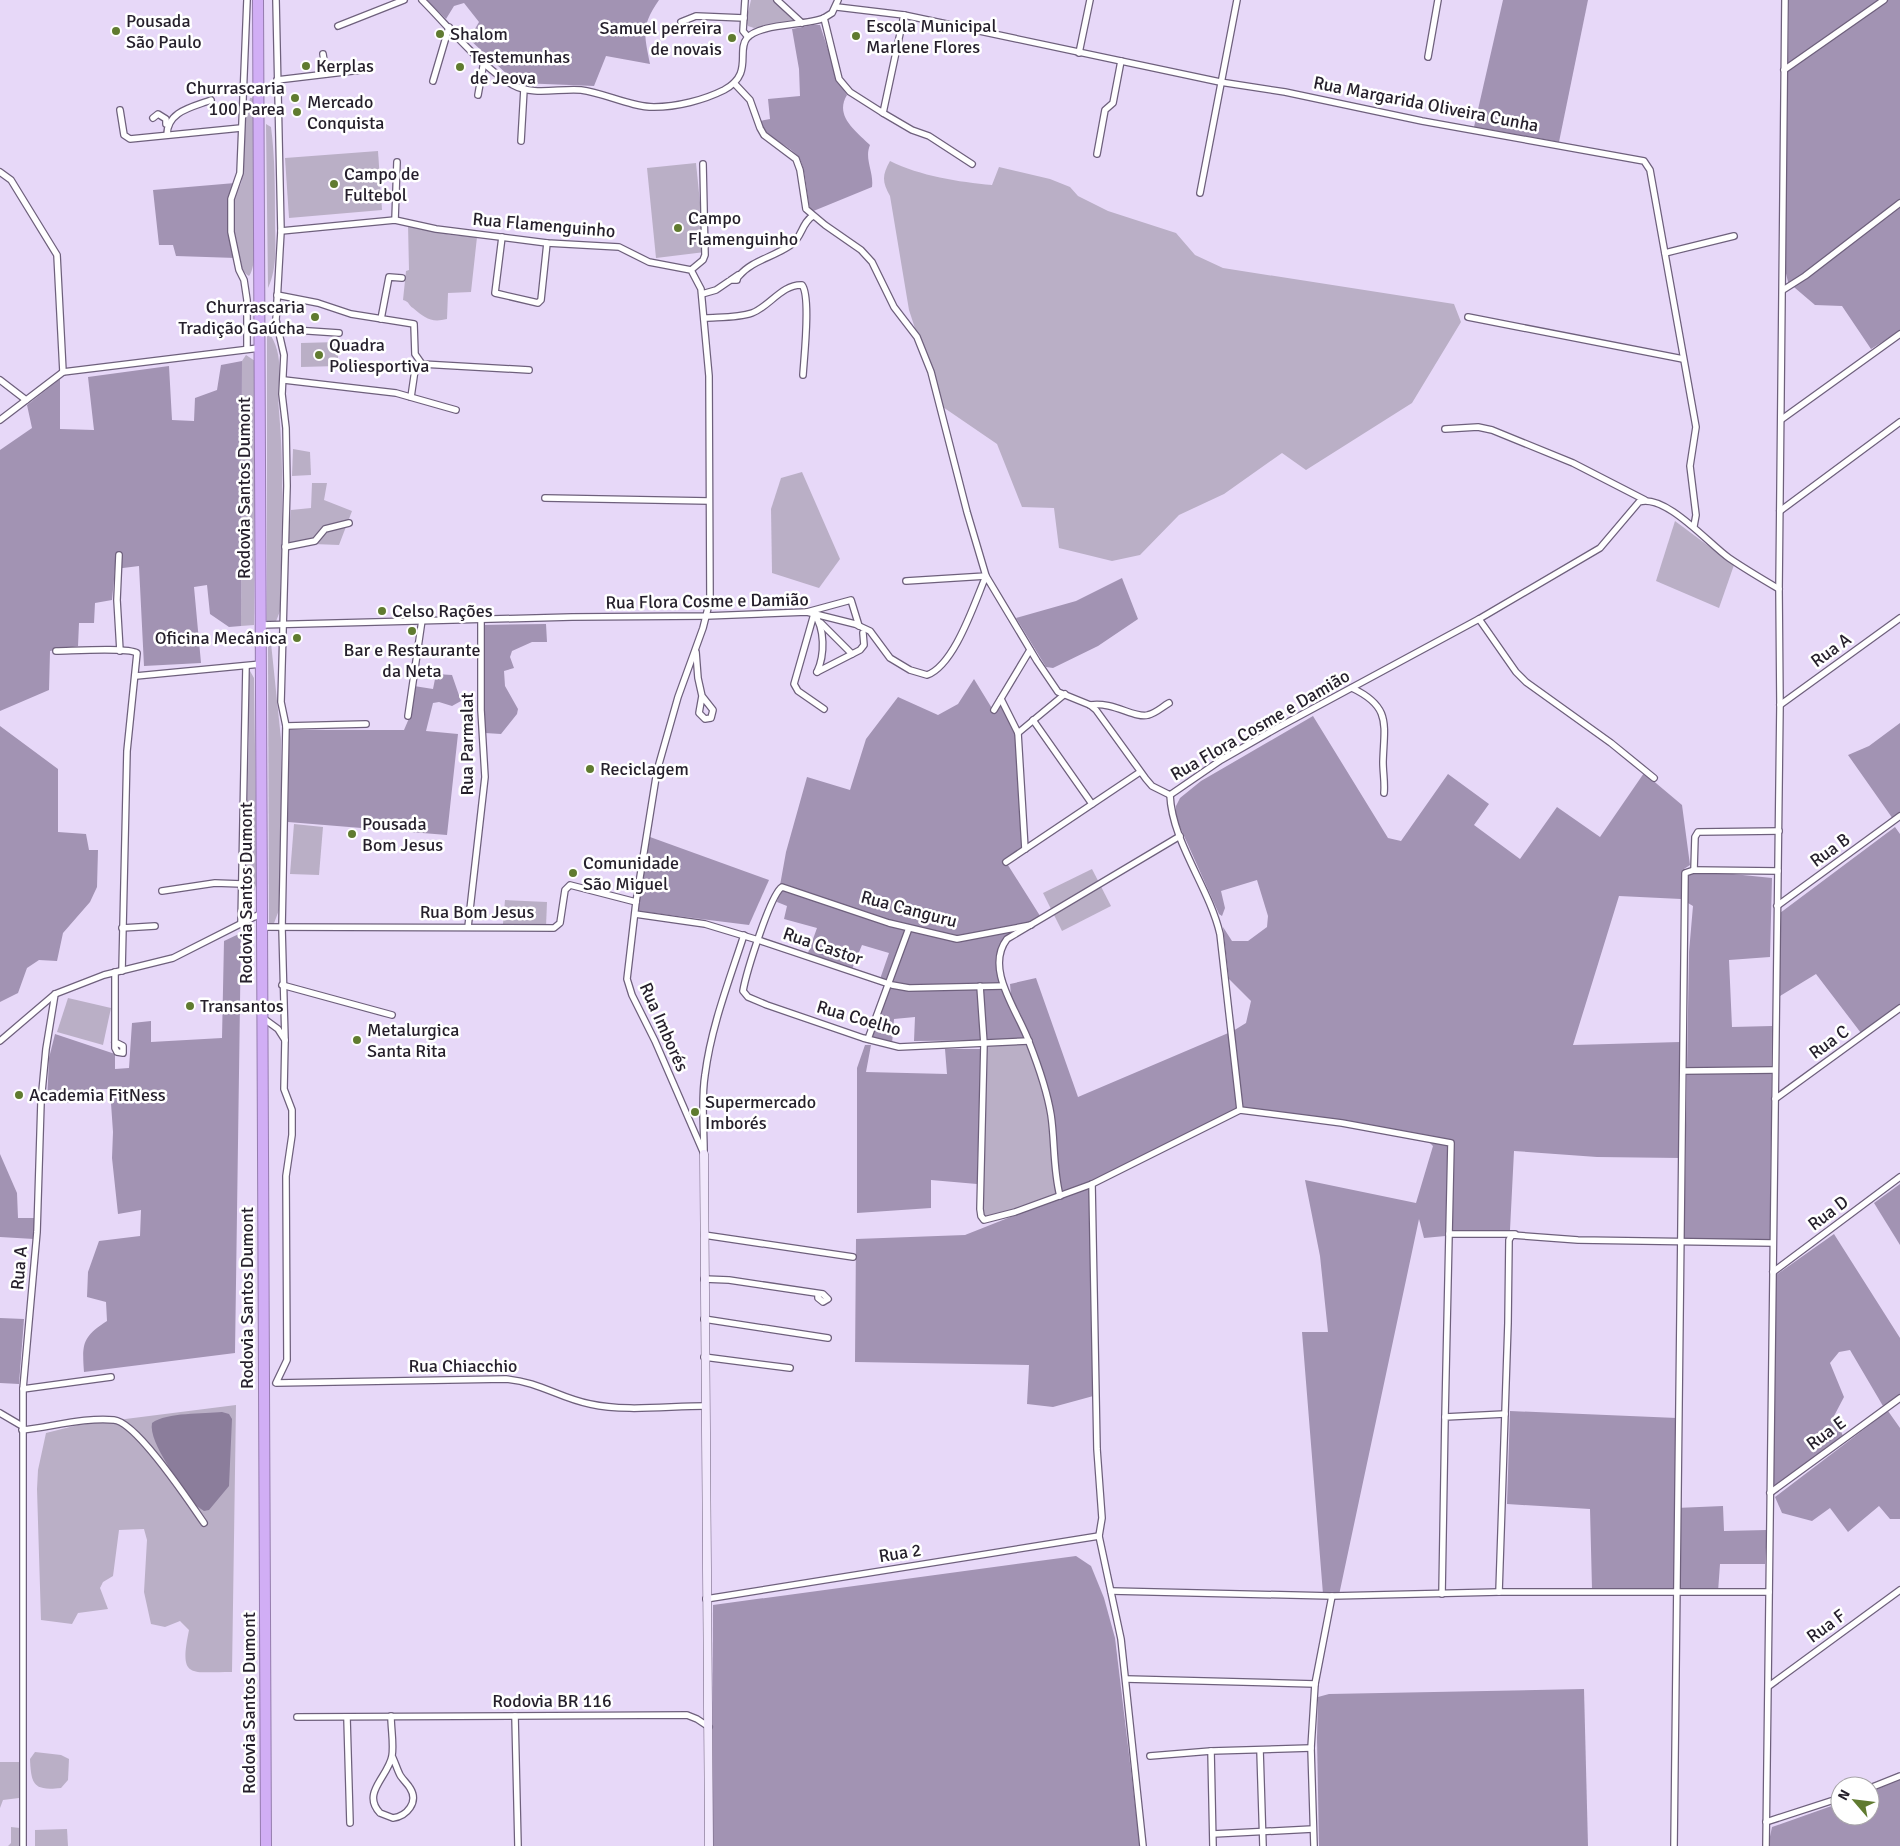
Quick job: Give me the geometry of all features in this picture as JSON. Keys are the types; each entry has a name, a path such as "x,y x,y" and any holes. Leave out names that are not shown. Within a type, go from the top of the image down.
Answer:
{"highway":[{"name":"Rodovia Santos Dumont","path":"258,0 266,1846"}],"street":[{"path":"247,0 240,173 239,182 231,199 231,232 239,270 244,280 247,300 247,349"},
{"path":"276,0 281,231 276,320 284,355 282,394 286,428 287,486 280,702 286,726 282,928 282,985 285,1040"},
{"path":"338,26 404,0"},
{"path":"422,0 484,61 504,78 524,89 596,92 654,107 673,106 707,97 734,83 742,71 745,42 748,37 762,31 824,18 832,13 838,0"},
{"path":"745,0 743,31 748,37"},
{"path":"776,0 802,23"},
{"path":"1079,52 1090,0"},
{"path":"1200,193 1213,135 1220,82 1237,0"},
{"path":"1428,57 1438,0"},
{"path":"1766,1846 1774,1070 1779,831 1779,589 1785,0"},
{"path":"1784,70 1884,0"},
{"name":"Rua Margarida Oliveira Cunha","path":"836,7 904,16 1220,82 1285,92 1422,121 1640,159 1646,163 1650,170 1696,427 1690,466 1696,515 1694,526"},
{"path":"681,22 696,16 744,18"},
{"path":"883,113 890,90 904,16"},
{"path":"824,18 839,79 850,92 912,130 929,136 972,164"},
{"path":"433,82 449,27"},
{"path":"324,54 326,74"},
{"path":"478,95 484,61"},
{"path":"1097,154 1106,110 1113,103 1121,62"},
{"path":"277,80 361,70"},
{"path":"734,83 750,100 764,135 796,159 800,170 806,209 861,250 872,262 894,307 918,337 931,372 967,512 986,576 906,581"},
{"path":"521,141 524,89"},
{"path":"167,126 169,121 188,108 211,100"},
{"path":"120,110 124,136 130,139 241,128"},
{"path":"153,118 158,114 166,119 167,135"},
{"path":"395,220 396,162"},
{"path":"703,164 705,255 703,260 691,270 702,294 709,376 710,600 706,616"},
{"path":"0,172 11,180 57,255 63,372"},
{"path":"1783,290 1805,276 1900,203"},
{"path":"702,294 716,290 731,280 734,275 739,276 747,267 779,253 794,243 808,219 813,216"},
{"name":"Rua Flamenguinho","path":"281,231 395,220 436,229 547,243 619,247 649,262 691,270"},
{"path":"1664,254 1734,236"},
{"path":"502,237 495,292 498,295 538,303 541,300 547,243"},
{"path":"381,318 389,277 402,278"},
{"path":"705,318 754,312 779,294 802,285 805,288 807,306 804,375"},
{"path":"277,295 414,324 415,354 422,364"},
{"path":"1468,317 1684,359"},
{"path":"279,329 339,333"},
{"path":"1782,419 1900,334"},
{"path":"0,420 63,372 259,348"},
{"path":"411,396 415,370 422,364 529,370"},
{"path":"0,380 26,400"},
{"path":"284,380 411,396 456,410"},
{"path":"1780,511 1900,422"},
{"path":"1445,429 1478,427 1492,430 1573,463 1645,500 1656,503 1694,526 1717,549 1779,589"},
{"path":"545,498 709,501"},
{"name":"Rua Flora Cosme e Damião","path":"986,576 1030,650 1058,692 1090,705 1116,736 1140,772 1152,786 1170,794 1237,751 1479,619 1600,548 1639,502 1645,500"},
{"path":"285,547 315,541 325,529 349,523"},
{"path":"119,555 117,600 120,652"},
{"name":"Rua Flora Cosme e Damião","path":"260,625 810,613 859,626 870,631 890,658 920,674 931,673 939,667 958,639 986,576"},
{"path":"810,613 851,600 859,626"},
{"path":"810,613 852,654"},
{"path":"810,613 794,684 796,688 824,709"},
{"name":"Rua Imborés","path":"704,1154 655,1041 629,988 628,968 636,902 657,771 678,697 706,616"},
{"name":"Rua A","path":"1780,705 1900,618"},
{"path":"1479,619 1520,676 1611,743 1654,778"},
{"path":"408,716 422,620"},
{"name":"Rua Parmalat","path":"468,927 485,777 481,710 481,620"},
{"path":"821,623 822,661 817,672 852,654 864,645 863,633"},
{"path":"696,648 698,678 702,696"},
{"path":"994,710 1030,650"},
{"path":"56,651 134,651 137,653 127,751 122,971"},
{"path":"136,676 246,667 261,664"},
{"path":"241,924 246,667"},
{"path":"1352,688 1373,700 1381,713 1386,737 1383,760 1384,793"},
{"path":"1018,733 1064,694"},
{"path":"1001,699 1018,733 1025,849"},
{"path":"1090,705 1110,704 1143,715 1157,711 1169,703"},
{"path":"1033,720 1092,804"},
{"path":"286,726 366,724"},
{"path":"1006,862 1140,772"},
{"path":"1170,794 1172,814 1210,901 1220,934 1240,1110"},
{"name":"Rua B","path":"1777,906 1900,816"},
{"path":"1694,870 1695,837 1698,832 1779,831"},
{"path":"1060,1196 1055,1172 1050,1108 1029,1041 1003,986 998,966 1000,948 1007,939 1180,836"},
{"path":"1674,1846 1685,873 1694,870 1778,871"},
{"path":"162,891 215,883 242,884"},
{"name":"Rua Bom Jesus","path":"262,928 554,928 561,920 565,890 568,885 636,902"},
{"name":"Rua Canguru","path":"758,940 775,894 782,887 909,928 957,940 1031,925"},
{"path":"0,1041 55,994 82,981 173,958 262,913"},
{"name":"Rua Castor","path":"635,914 705,924 744,935 888,984 909,988 1003,986"},
{"path":"122,928 155,926"},
{"path":"868,1039 909,928"},
{"path":"709,1846 704,1357 704,1077 714,1026 744,935"},
{"name":"Rua Coelho","path":"758,940 744,987 745,995 767,1005 868,1039 899,1046 1029,1041"},
{"path":"115,972 115,1042"},
{"path":"282,985 392,1015"},
{"path":"980,986 984,1044 981,1216 988,1221 1092,1184 1240,1110 1333,1122 1451,1143 1442,1594"},
{"name":"Rua A","path":"23,1846 23,1389 37,1232 41,1102 46,1048 55,994"},
{"name":"Rua C","path":"1775,1099 1900,1008"},
{"path":"262,1018 278,1029 285,1040"},
{"name":"Rua Chiacchio","path":"285,1040 284,1089 291,1106 292,1117 286,1176 287,1358 276,1383 506,1379 529,1381 581,1402 599,1406 705,1406"},
{"path":"1683,1071 1774,1070"},
{"name":"Rua D","path":"1773,1272 1900,1177"},
{"path":"1092,1184 1097,1449 1102,1518 1099,1536 1121,1639 1143,1846"},
{"path":"704,1233 704,1235 753,1243 853,1257"},
{"path":"1449,1234 1515,1234 1578,1240 1682,1243 1773,1242"},
{"path":"1499,1592 1509,1240 1515,1234"},
{"path":"704,1279 760,1284 818,1294"},
{"path":"704,1319 828,1338"},
{"path":"704,1357 790,1368"},
{"path":"23,1389 112,1376"},
{"name":"Rua E","path":"1770,1493 1900,1398"},
{"path":"0,1413 22,1428 108,1420 123,1422 139,1437 176,1482 204,1523"},
{"path":"1445,1417 1505,1414"},
{"name":"Rua 2","path":"706,1599 1099,1536"},
{"name":"Rua F","path":"1769,1686 1900,1590"},
{"path":"1111,1591 1332,1596 1499,1592 1769,1592"},
{"path":"1314,1846 1311,1748 1315,1684 1332,1596"},
{"path":"1126,1678 1315,1684"},
{"name":"Rodovia BR 116","path":"297,1717 687,1715 697,1719 709,1728"},
{"path":"391,1716 392,1756 400,1774 411,1790 413,1798 411,1806 405,1813 399,1817 390,1818 380,1813 372,1799 374,1789 384,1776 392,1756"},
{"path":"515,1716 518,1846"},
{"path":"347,1718 350,1823"},
{"path":"1150,1756 1211,1751 1311,1748"},
{"path":"1260,1750 1262,1846"},
{"path":"1211,1751 1213,1846"},
{"path":"1880,1784 1900,1776"},
{"path":"1766,1822 1830,1801"},
{"path":"1213,1834 1313,1829"}],"shaded area":[{"path":"427,0 659,0 649,17 645,37 650,64 606,56 594,86 520,83 511,78 469,39 479,22 464,3 454,6 446,19"},
{"path":"751,0 774,0 794,21 754,28 748,26 746,21"},
{"path":"1503,0 1588,0 1559,142 1474,127"},
{"path":"1789,0 1900,0 1900,331 1871,349 1842,306 1815,305 1788,282 1785,269"},
{"path":"820,25 839,83 847,95 843,110 848,123 870,145 868,155 872,187 811,212 805,174 800,160 792,151 771,137 760,121 770,119 768,99 800,96 799,69 792,29"},
{"path":"250,98 255,102 257,222 253,266 249,276 244,271 237,253 233,208 242,179 245,128"},
{"path":"266,124 271,127 275,196 275,263 268,288"},
{"name":"Campo de Fultebol","path":"378,151 382,210 289,218 285,158"},
{"path":"890,161 914,171 979,184 992,185 999,167 1050,179 1070,187 1078,196 1108,211 1176,233 1195,255 1223,268 1454,304 1461,322 1412,403 1306,470 1282,453 1224,494 1179,515 1140,555 1112,561 1059,548 1054,508 1022,507 997,444 940,405 909,310 890,196 884,182 884,175"},
{"name":"Campo Flamenguinho","path":"696,163 705,252 656,258 647,168"},
{"path":"235,183 230,192 228,233 236,258 176,256 173,245 159,245 153,190"},
{"path":"408,224 451,235 477,237 471,292 448,293 447,319 428,319 403,300 406,271 409,270"},
{"path":"267,330 277,349 279,359 278,400 282,461 280,611 275,624 267,624"},
{"name":"Quadra Poliesportiva","path":"338,342 338,366 301,367 301,343"},
{"path":"246,355 255,361 254,625 241,626 242,361"},
{"path":"242,361 241,626 229,627 210,614 207,585 194,587 201,663 144,666 139,566 115,569 112,600 95,603 94,623 79,623 78,646 50,651 49,690 0,711 0,450 32,428 27,405 60,379 60,429 94,430 88,377 169,366 172,420 194,421 195,398 217,390 221,365"},
{"path":"293,449 310,452 311,475 292,476"},
{"path":"802,472 840,559 819,588 772,573 771,509 781,478"},
{"path":"312,483 327,483 324,500 352,511 339,545 288,543 291,510 311,508"},
{"path":"1675,521 1734,565 1719,608 1656,581"},
{"path":"1122,578 1138,619 1098,646 1053,668 1046,667 1016,618 1076,601"},
{"path":"546,624 547,642 532,642 512,651 510,657 514,668 504,671 505,686 518,709 517,714 501,734 485,733 483,625"},
{"path":"271,643 281,739 281,888 279,910 273,926 269,925 268,647"},
{"path":"250,671 254,678 257,882 247,911 244,910 249,738 247,685"},
{"path":"436,674 452,675 461,701 452,706 439,702 433,703 426,731 458,734 447,835 288,822 289,730 404,730 410,716 414,686 433,689"},
{"path":"974,679 993,710 1001,699 1018,735 1025,849 1006,862 1042,919 1007,939 1000,949 1004,992 1025,1040 914,1041 915,1017 894,1019 892,1044 868,1039 888,985 879,982 889,953 862,945 852,969 808,953 817,928 784,919 787,906 777,902 786,852 807,777 850,790 866,739 898,697 938,715 958,704"},
{"path":"1313,716 1388,838 1401,841 1448,774 1489,804 1474,825 1520,859 1557,807 1600,837 1644,773 1682,805 1690,865 1684,869 1772,878 1770,957 1729,960 1732,1027 1772,1026 1770,1241 1684,1242 1689,952 1693,906 1681,899 1619,896 1573,1045 1680,1042 1680,1158 1597,1157 1514,1151 1510,1230 1424,1238 1419,1219 1339,1595 1323,1594 1302,1332 1328,1332 1320,1256 1305,1180 1416,1203 1433,1146 1424,1137 1243,1108 1092,1184 1091,1325 1097,1395 1053,1407 1027,1404 1029,1365 855,1362 856,1239 965,1235 1081,1189 1060,1191 1052,1108 1031,1037 1011,995 1010,984 1036,978 1078,1097 1233,1031 1246,1023 1251,1001 1229,979 1223,927 1232,941 1248,941 1267,927 1268,916 1257,880 1221,891 1225,908 1222,916 1219,914 1176,818 1176,806 1180,798 1201,781"},
{"path":"1900,723 1900,814 1893,819 1848,755 1869,746"},
{"path":"0,726 58,769 58,832 86,834 89,850 98,850 97,887 90,902 63,933 57,961 39,960 27,968 18,993 0,1002"},
{"path":"294,824 323,827 319,875 290,874"},
{"path":"1895,827 1900,834 1900,1004 1861,1033 1816,974 1780,996 1780,913"},
{"path":"650,837 769,880 749,925 637,911"},
{"path":"1092,869 1111,906 1062,931 1043,893"},
{"path":"505,900 547,902 546,927 503,924"},
{"path":"241,933 235,1353 84,1372 83,1354 85,1342 93,1332 107,1321 106,1302 87,1297 88,1272 99,1241 140,1236 141,1210 118,1214 112,1158 113,1132 110,1089 97,1089 73,1103 47,1102 49,1058 55,1034 115,1054 115,1069 129,1068 132,1023 151,1021 151,1042 222,1038 224,941"},
{"path":"68,998 111,1008 103,1045 57,1032"},
{"path":"1029,1041 1045,1088 1060,1196 984,1220 980,1209 984,1044"},
{"path":"865,1045 871,1045 866,1072 947,1074 945,1049 981,1049 977,1184 931,1180 931,1208 857,1213 857,1068"},
{"path":"0,1154 17,1193 18,1218 34,1218 34,1239 0,1237"},
{"path":"1900,1184 1900,1245 1874,1203"},
{"path":"1834,1234 1900,1338 1900,1394 1883,1406 1850,1350 1839,1352 1830,1363 1844,1397 1834,1416 1843,1436 1773,1487 1776,1275"},
{"path":"0,1318 24,1319 19,1384 0,1383"},
{"path":"236,1405 232,1672 197,1672 191,1669 187,1665 185,1657 189,1630 180,1621 165,1627 151,1624 144,1592 147,1540 144,1529 119,1530 113,1576 103,1582 100,1588 108,1609 78,1613 72,1624 41,1620 37,1489 38,1470 46,1433 78,1425"},
{"path":"1510,1411 1677,1418 1676,1508 1723,1506 1724,1531 1767,1530 1765,1564 1720,1564 1718,1592 1592,1589 1590,1509 1507,1504"},
{"path":"1888,1411 1900,1428 1900,1519 1890,1519 1879,1506 1848,1532 1830,1508 1812,1521 1782,1513 1775,1497"},
{"path":"222,1412 229,1414 232,1419 229,1486 209,1510 204,1511 195,1505 168,1465 155,1442 152,1423 159,1419 176,1415"},
{"path":"1076,1556 1091,1566 1104,1598 1115,1638 1140,1846 712,1846 713,1605"},
{"path":"1584,1689 1588,1846 1319,1846 1318,1697 1329,1694"},
{"path":"35,1752 61,1755 69,1759 68,1780 61,1788 40,1787 33,1780 30,1759"},
{"path":"0,1762 19,1762 19,1798 3,1800 0,1808"},
{"path":"1900,1779 1900,1846 1768,1846 1772,1827 1830,1807 1830,1826 1880,1826 1880,1788"},
{"path":"11,1827 20,1828 20,1846 8,1846 11,1843"},
{"path":"67,1829 68,1846 35,1846 35,1830"}],"place":[{"name":"Pousada São Paulo","path":"116,31"},
{"name":"Shalom","path":"440,34"},
{"name":"Escola Municipal Marlene Flores","path":"856,36"},
{"name":"Samuel perreira de novais","path":"732,38"},
{"name":"Kerplas","path":"306,66"},
{"name":"Testemunhas de Jeova","path":"460,67"},
{"name":"Churrascaria 100 Parea","path":"295,98"},
{"name":"Mercado Conquista","path":"297,112"},
{"name":"Campo de Fultebol","path":"334,184"},
{"name":"Campo Flamenguinho","path":"678,228"},
{"name":"Churrascaria Tradição Gaúcha","path":"315,317"},
{"name":"Quadra Poliesportiva","path":"319,355"},
{"name":"Celso Rações","path":"382,611"},
{"name":"Bar e Restaurante da Neta","path":"412,631"},
{"name":"Oficina Mecânica","path":"297,638"},
{"name":"Reciclagem","path":"590,769"},
{"name":"Pousada Bom Jesus","path":"352,834"},
{"name":"Comunidade São Miguel","path":"573,873"},
{"name":"Transantos","path":"190,1006"},
{"name":"Metalurgica Santa Rita","path":"357,1040"},
{"name":"Academia FitNess","path":"19,1095"},
{"name":"Supermercado Imborés","path":"695,1112"}]}
